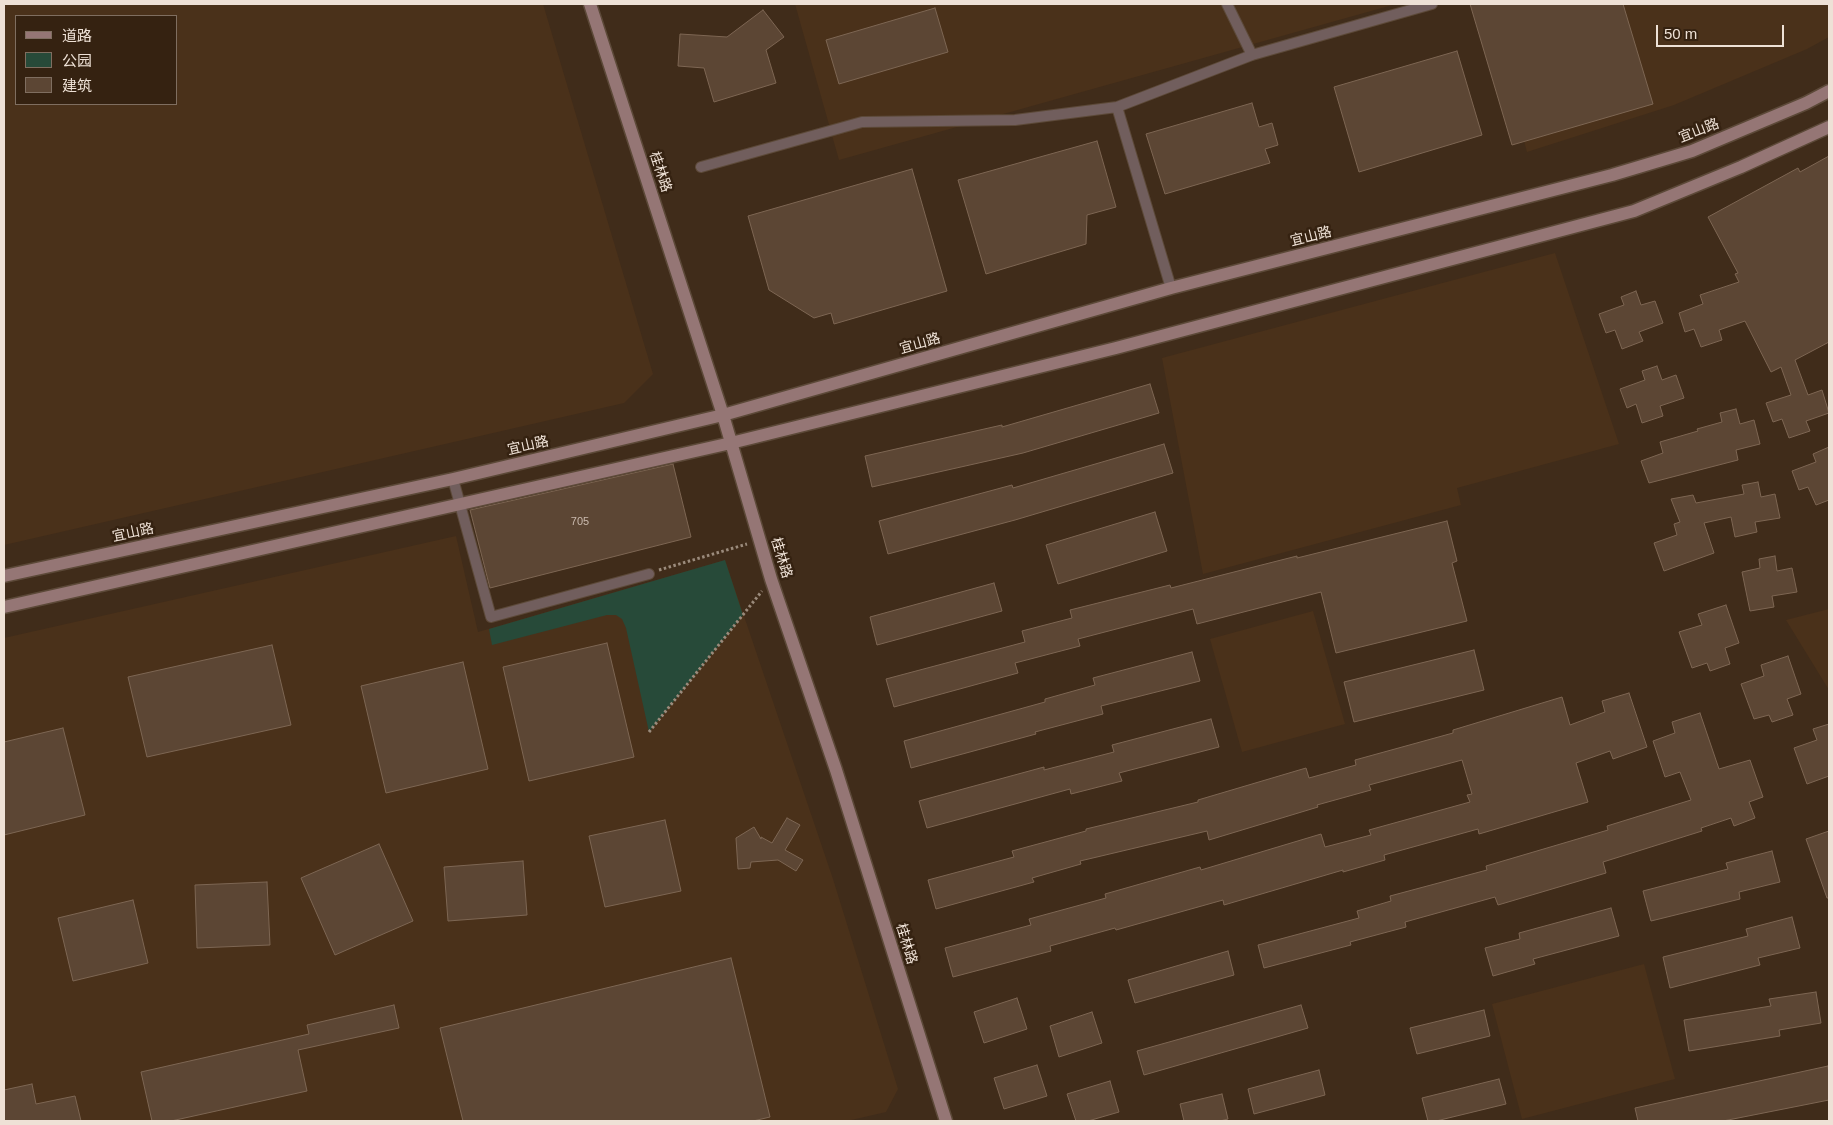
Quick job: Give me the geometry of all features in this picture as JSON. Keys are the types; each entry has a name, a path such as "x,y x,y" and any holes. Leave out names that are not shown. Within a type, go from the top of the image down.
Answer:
{"main road":[{"name":"桂林路","path":"590,4 723,415 771,579 836,770 946,1121"},
{"name":"宜山路","path":"4,576 453,479 723,415 1171,288 1612,175 1692,150 1806,103 1829,91"},
{"path":"4,608 731,443 1116,348 1634,211 1741,167 1829,127"}],"lane":[{"path":"1226,4 1252,55"},
{"path":"701,167 862,122 1015,120 1117,107 1252,55 1432,4"},
{"path":"1117,107 1171,288"},
{"path":"453,479 491,617 649,574"}],"path":[{"path":"649,574 759,540"},
{"path":"649,732 771,579"}],"shaded area":[{"path":"4,4 543,4 653,374 624,403 4,545"},
{"path":"795,4 1396,4 839,160"},
{"path":"1487,4 1829,4 1829,37 1807,49 1674,105 1527,152"},
{"path":"1555,253 1619,444 1457,488 1461,505 1203,574 1162,358"},
{"path":"456,536 478,632 725,560 833,879 898,1089 886,1112 847,1121 4,1121 4,638"},
{"path":"1829,609 1829,690 1786,620"},
{"path":"1313,611 1345,724 1242,752 1210,639"},
{"path":"1644,964 1675,1079 1522,1119 1492,1004"}],"green space":[{"path":"725,560 743,615 649,732 626,628 622,619 616,615 607,615 492,645 489,629"}],"building":[{"path":"1470,4 1623,4 1653,104 1512,145"},
{"path":"935,8 948,52 839,84 826,40"},
{"path":"763,10 784,37 766,50 776,83 714,102 704,68 678,66 680,34 727,37"},
{"path":"1457,51 1482,135 1359,172 1334,87"},
{"path":"1252,103 1259,127 1272,123 1278,145 1265,149 1270,163 1165,194 1146,134"},
{"path":"1097,141 1116,207 1087,215 1086,244 986,274 958,180"},
{"path":"1829,156 1829,342 1795,360 1808,395 1822,390 1829,413 1806,421 1810,431 1789,438 1782,419 1773,422 1766,403 1791,395 1781,367 1771,372 1745,321 1719,330 1722,340 1701,347 1694,329 1685,332 1679,313 1703,304 1700,295 1739,282 1735,274 1738,273 1708,217 1798,168 1800,172"},
{"path":"912,169 947,291 834,324 831,313 814,318 769,290 748,216"},
{"path":"1636,291 1641,305 1655,301 1663,323 1639,332 1643,341 1622,349 1615,330 1606,333 1599,314 1624,305 1621,297"},
{"path":"1657,366 1662,380 1676,375 1684,398 1660,406 1663,416 1642,423 1636,404 1627,408 1620,389 1645,380 1642,371"},
{"path":"1150,384 1159,413 1023,453 872,487 865,456 1002,425 1002,427"},
{"path":"1736,409 1740,424 1754,420 1760,444 1736,450 1738,460 1649,483 1641,461 1663,453 1660,442 1722,422 1720,413"},
{"path":"1164,444 1173,473 1015,520 888,554 879,521 1012,485 1013,488"},
{"path":"1829,447 1829,500 1816,505 1808,487 1799,490 1792,471 1816,462 1813,454"},
{"path":"673,464 691,537 490,588 470,510"},
{"path":"1758,482 1761,497 1775,494 1780,518 1755,522 1757,532 1735,537 1731,517 1704,523 1714,553 1664,571 1654,543 1677,535 1674,524 1680,522 1671,499 1693,495 1696,503 1744,494 1742,485"},
{"path":"1155,512 1167,551 1058,584 1046,545"},
{"path":"1447,521 1457,561 1452,563 1467,621 1336,653 1321,592 1197,624 1193,609 1078,639 1080,646 1015,663 1018,673 894,707 886,679 1025,642 1022,631 1072,618 1070,610 1170,585 1171,588"},
{"path":"1775,556 1777,571 1792,568 1797,592 1772,596 1774,607 1750,611 1742,572 1760,568 1759,559"},
{"path":"994,583 1002,611 877,645 870,617"},
{"path":"1726,605 1739,643 1725,648 1730,664 1710,671 1707,663 1692,668 1679,632 1702,625 1698,614"},
{"path":"607,643 634,757 529,781 503,667"},
{"path":"272,645 291,725 147,757 128,677"},
{"path":"1474,650 1484,690 1354,722 1344,682"},
{"path":"1192,652 1200,681 1101,706 1103,714 911,768 904,741 1045,702 1045,699 1095,685 1093,678"},
{"path":"1788,656 1801,694 1787,699 1793,715 1772,722 1769,715 1754,719 1741,684 1764,676 1761,665"},
{"path":"463,662 488,769 386,793 361,686"},
{"path":"1629,693 1647,747 1613,759 1610,751 1576,763 1588,802 1479,834 1478,829 1384,855 1385,860 1343,872 1343,870 1224,905 1223,900 1116,930 1115,928 1050,946 1051,951 953,977 945,948 1031,925 1029,919 1106,898 1105,894 1200,867 1201,870 1321,834 1325,847 1371,835 1369,830 1470,802 1467,795 1472,794 1462,760 1369,785 1371,790 1317,805 1318,807 1209,840 1207,831 1080,861 1081,864 1032,878 1034,882 936,909 928,880 1014,857 1012,851 1086,831 1086,829 1198,802 1198,800 1306,768 1309,778 1356,765 1355,760 1453,733 1453,730 1562,697 1570,725 1605,712 1602,701"},
{"path":"1700,713 1719,769 1750,760 1763,797 1749,802 1755,818 1734,826 1731,818 1701,828 1702,831 1603,862 1606,873 1498,905 1495,897 1405,922 1406,927 1350,942 1351,945 1264,968 1258,945 1359,918 1357,911 1391,901 1390,896 1487,870 1486,866 1608,830 1607,826 1691,800 1680,772 1665,777 1653,741 1675,733 1672,722"},
{"path":"1211,719 1219,747 1119,773 1122,781 1071,794 1070,789 927,828 919,801 1044,767 1044,770 1114,752 1112,745"},
{"path":"1829,724 1829,776 1807,784 1794,748 1817,740 1813,729"},
{"path":"63,728 85,815 4,835 4,742"},
{"path":"787,818 800,825 785,850 803,860 796,871 778,860 751,862 750,868 738,869 736,838 754,827 761,839 761,837 772,843"},
{"path":"665,820 681,891 605,907 589,836"},
{"path":"1829,831 1829,898 1827,898 1806,839"},
{"path":"379,844 413,921 335,955 301,878"},
{"path":"1772,851 1780,882 1739,892 1740,899 1651,921 1643,891 1728,869 1726,863"},
{"path":"523,861 527,915 448,921 444,867"},
{"path":"267,882 270,945 197,948 195,885"},
{"path":"133,900 148,963 73,981 58,918"},
{"path":"1611,908 1619,936 1533,959 1535,964 1493,976 1485,948 1520,939 1519,933"},
{"path":"1792,917 1800,948 1758,958 1760,965 1670,988 1663,957 1748,936 1746,929"},
{"path":"1228,951 1234,975 1135,1003 1128,980"},
{"path":"731,958 770,1117 753,1121 463,1121 440,1028"},
{"path":"1816,992 1821,1023 1779,1030 1780,1036 1689,1051 1684,1020 1771,1006 1769,999"},
{"path":"1017,998 1027,1029 984,1043 974,1012"},
{"path":"394,1005 399,1028 298,1050 307,1091 171,1121 152,1121 141,1072 309,1034 307,1025"},
{"path":"1301,1005 1308,1028 1144,1075 1137,1051"},
{"path":"1484,1010 1490,1036 1417,1054 1410,1028"},
{"path":"1092,1012 1102,1043 1059,1057 1050,1026"},
{"path":"1037,1065 1047,1096 1004,1109 994,1078"},
{"path":"1828,1066 1829,1100 1723,1121 1638,1121 1635,1108"},
{"path":"1319,1070 1325,1095 1254,1114 1248,1089"},
{"path":"1499,1079 1506,1104 1436,1121 1428,1121 1422,1098"},
{"path":"1110,1081 1119,1112 1088,1121 1076,1121 1067,1094"},
{"path":"32,1084 36,1104 75,1096 81,1121 4,1121 4,1090"},
{"path":"1222,1094 1228,1119 1220,1121 1184,1121 1180,1104"}]}
